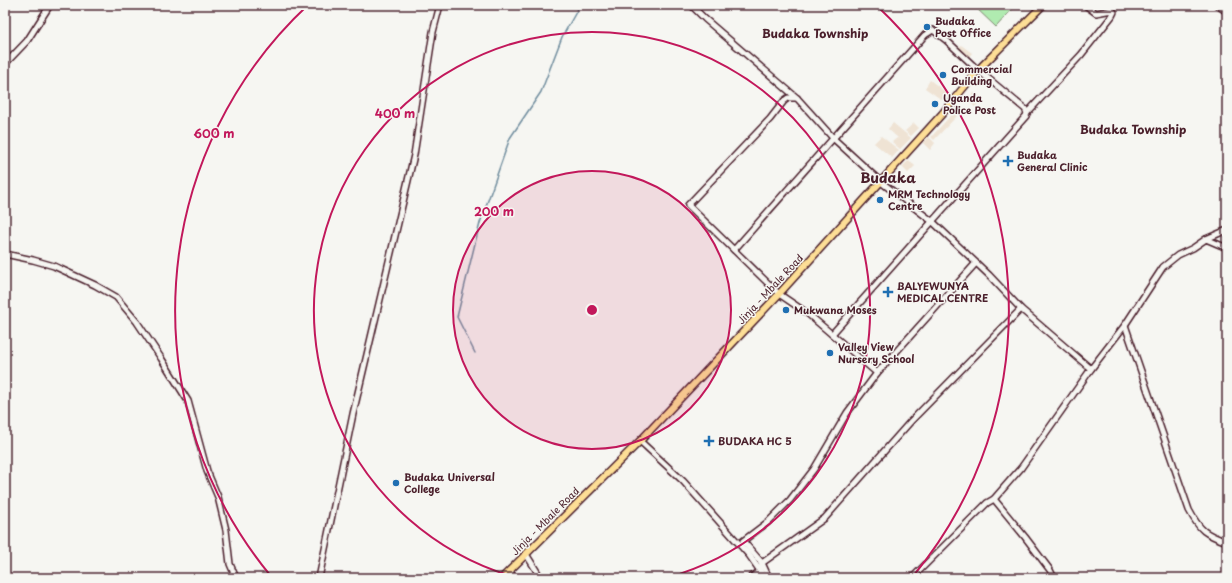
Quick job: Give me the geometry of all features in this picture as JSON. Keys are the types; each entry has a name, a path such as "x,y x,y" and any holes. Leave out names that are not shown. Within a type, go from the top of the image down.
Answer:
{"main road":[{"name":"Jinja - Mbale Road","path":"502,578 640,441 779,294 942,114 978,70 1043,5"}],"street":[{"path":"5,64 27,41 50,5"},
{"path":"319,578 353,414 414,155 433,32 440,5"},
{"path":"695,5 694,8 705,19 797,98 834,139 881,182 933,222 1021,309 1091,369"},
{"path":"832,334 933,222 1027,113 1081,55 1110,20 1114,12 1111,9 1096,14 1085,5"},
{"path":"1217,5 1227,12"},
{"path":"734,250 834,139 905,56 925,35 933,30 1025,109 1027,113"},
{"path":"797,98 788,98 784,101 770,119 688,205 779,294 807,313 876,373"},
{"path":"912,578 987,503 994,498 1021,468 1091,369 1125,325 1163,267 1178,255 1193,248 1206,239 1227,230"},
{"path":"1206,239 1227,248"},
{"path":"5,254 54,266 95,285 116,297 137,322 188,401 207,471 218,497 226,530 230,564 236,578"},
{"path":"769,578 762,563 743,541 768,522 790,500 814,469 847,414 876,373 976,263"},
{"path":"750,578 760,571 762,563 825,518 911,421 1021,309"},
{"path":"1125,325 1189,510 1198,526 1209,535 1227,542"},
{"path":"640,441 683,481 749,555 765,578"},
{"path":"994,498 1025,536 1050,570 1054,578"},
{"path":"526,554 541,578"},
{"path":"511,569 511,578"}],"shaded area":[{"name":"Commercial Building","path":"961,45 972,53 968,58 957,50"},
{"name":"Commercial Building","path":"930,80 948,94 942,100 925,88"},
{"name":"Commercial Building","path":"974,93 982,98 975,107 968,101"},
{"path":"953,113 957,116 934,140 931,137"},
{"path":"893,123 911,138 900,149 892,142 897,138 899,139 888,129"},
{"path":"914,123 919,128 911,136 905,131"},
{"path":"881,136 899,150 892,158 874,143"},
{"path":"929,137 935,143 930,150 923,143"},
{"path":"909,160 915,166 908,173 902,167"}],"green space":[{"path":"973,5 1016,5 996,27"}],"waterway":[{"path":"475,353 457,317 480,223 510,138 541,92 562,37 580,5"}],"place":[{"name":"Budaka Post Office","path":"927,27"},
{"name":"Commercial Building","path":"943,75"},
{"name":"Uganda Police Post","path":"935,104"},
{"name":"Budaka General Clinic","path":"1008,161"},
{"name":"MRM Technology Centre","path":"880,200"},
{"name":"BALYEWUNYA MEDICAL CENTRE","path":"888,292"},
{"name":"Mukwana Moses","path":"786,310"},
{"name":"Valley View Nursery School","path":"830,353"},
{"name":"BUDAKA HC 5","path":"709,441"},
{"name":"Budaka Universal College","path":"396,483"}],"district":[{"name":"Budaka Township","path":"815,34"},
{"name":"Budaka Township","path":"1133,130"},
{"name":"Budaka","path":"888,178"}]}
